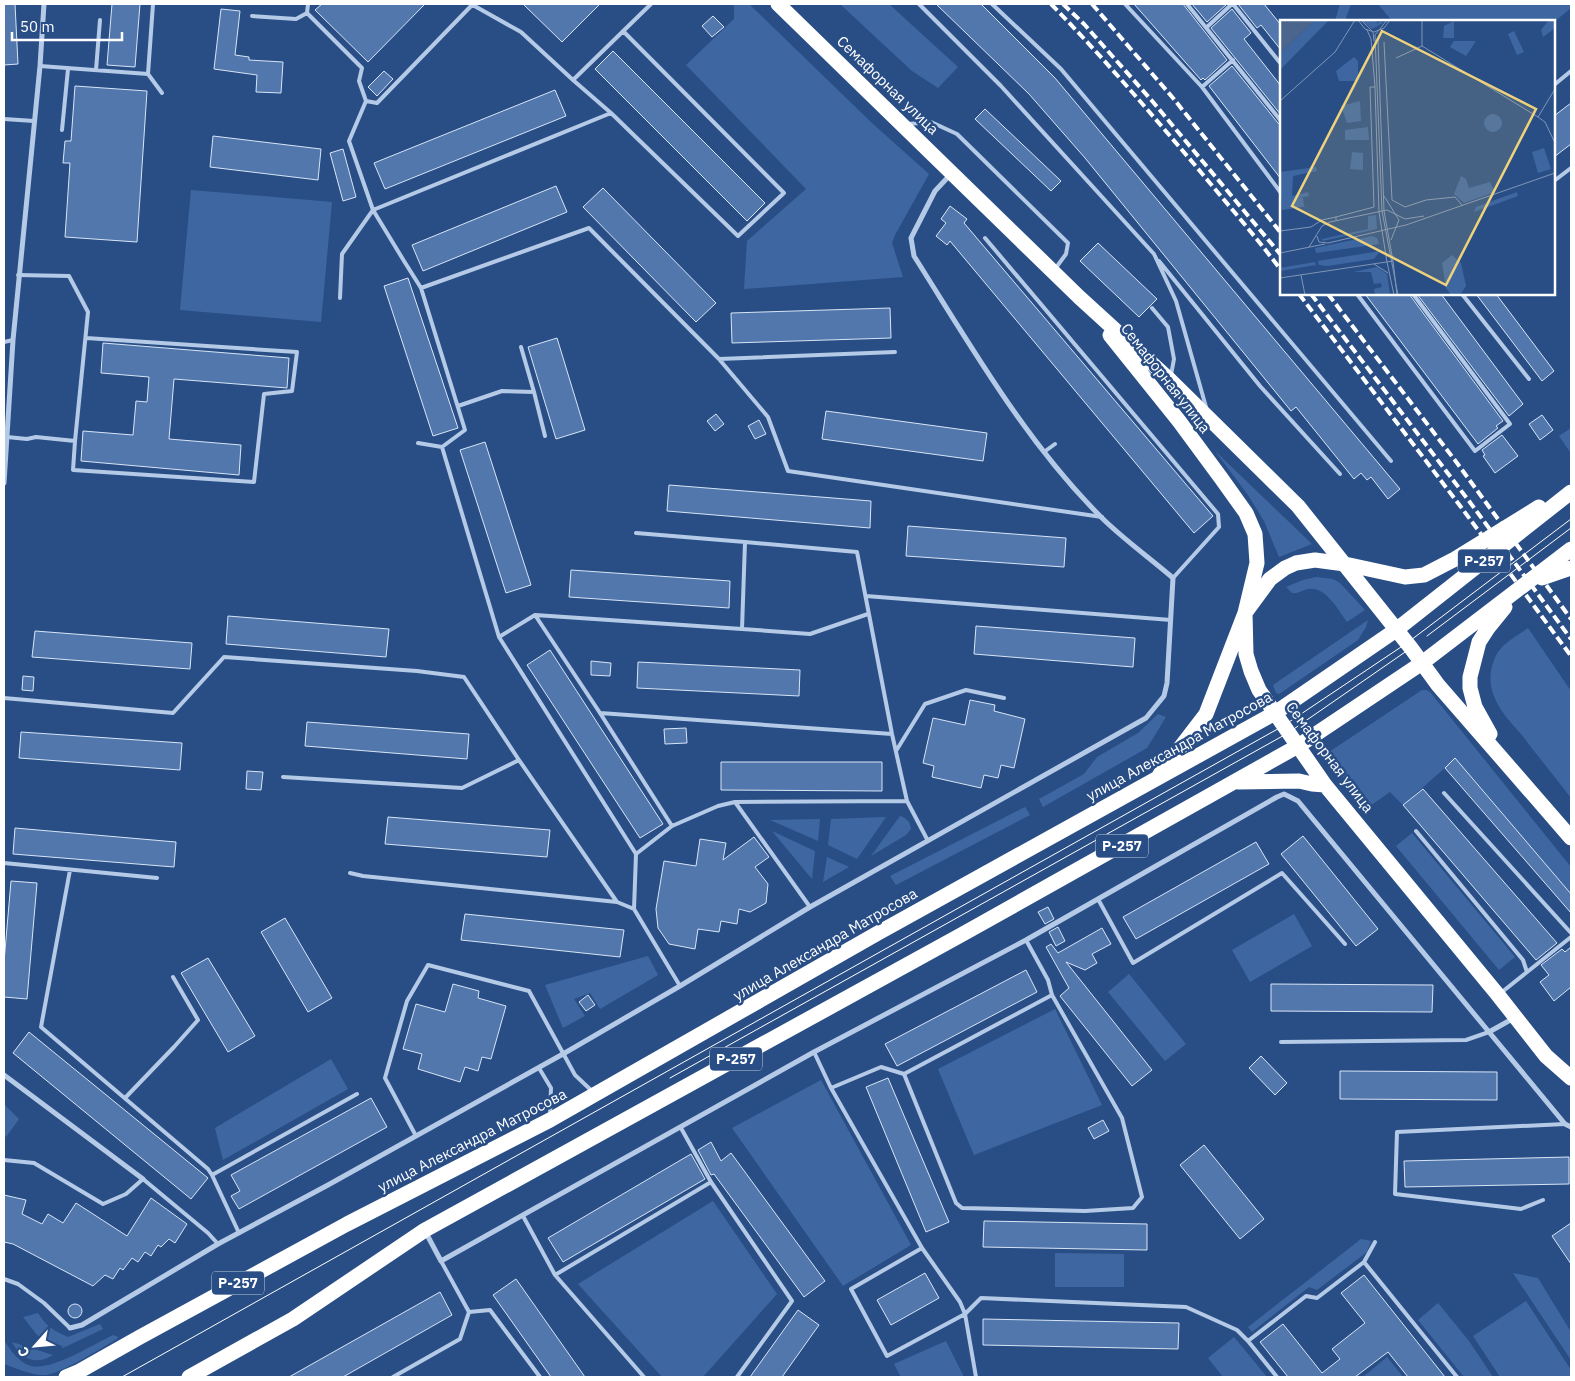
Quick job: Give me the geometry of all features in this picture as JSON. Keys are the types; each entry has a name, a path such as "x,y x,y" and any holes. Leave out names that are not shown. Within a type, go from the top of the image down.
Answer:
{"highway":[{"name":"Семафорная улица","path":"778,4 1079,297 1170,380 1298,506 1438,685 1571,838"},
{"name":"Семафорная улица","path":"1079,297 1179,421 1246,513 1255,534 1258,563 1245,613 1246,654 1259,690 1325,785 1546,1056 1571,1078"},
{"path":"1156,780 1206,714 1245,613 1270,579 1285,568 1296,563 1315,560 1345,564 1405,577 1424,575 1440,568 1532,511 1571,491"},
{"name":"улица Александра Матросова","path":"66,1377 348,1224 596,1095 878,934 1274,713 1396,630 1571,491"},
{"name":"Р-257","path":"189,1377 293,1320 424,1230 961,935 1298,746 1422,663 1571,549"},
{"path":"1507,764 1475,707 1470,688 1470,677 1479,642 1502,611 1525,585 1561,570 1571,568"},
{"path":"1236,782 1299,781 1325,785"}],"street":[{"path":"4,484 18,275 40,66 44,4"},
{"path":"70,1328 82,1325 218,1244 539,1068 680,986 810,907 1146,718 1164,696 1167,683 1173,578 1102,517 1044,452 991,379 914,256 911,238 936,191 952,172"},
{"path":"424,1230 441,1260 681,1128 814,1052 1026,940 1276,796 1284,794 1298,801 1565,1124 1571,1127"},
{"path":"1489,1032 1515,1018"},
{"path":"4,1074 143,1179"}],"lane":[{"path":"153,4 148,74 162,93"},
{"path":"307,13 308,4"},
{"path":"366,101 377,103 471,4 521,32 738,236 784,193 623,31"},
{"path":"573,80 651,4"},
{"path":"992,4 1061,69 1391,462"},
{"path":"1125,4 1202,86 1280,192"},
{"path":"1187,4 1234,60 1280,120"},
{"path":"1207,27 1233,4 1280,63"},
{"path":"922,5 1001,86 1154,254 1260,386 1340,474"},
{"path":"252,16 296,19 307,13"},
{"path":"307,13 362,68 359,81 366,101 349,141 373,210 422,288 465,430 442,446 418,443"},
{"path":"96,70 100,20"},
{"path":"1202,86 1234,60"},
{"path":"40,66 148,74"},
{"path":"62,130 68,69"},
{"path":"1555,84 1569,73 1571,80"},
{"path":"340,298 342,254 373,210 610,114"},
{"path":"4,119 34,121"},
{"path":"903,125 931,122 958,134 1068,243 1066,254 1054,271"},
{"path":"1555,180 1571,168"},
{"path":"422,288 589,228 719,359 768,417 788,471 1102,517"},
{"path":"984,238 1218,514 1219,527 1173,578"},
{"path":"1154,254 1176,301 1209,419"},
{"path":"18,275 69,276 87,308 86,338 73,470 254,482 264,394 292,391 297,352 86,338"},
{"path":"1358,295 1474,452 1510,424 1414,295"},
{"path":"1463,295 1530,379"},
{"path":"1152,308 1168,327 1174,359 1170,380"},
{"path":"4,342 13,340"},
{"path":"521,347 545,436"},
{"path":"719,359 895,352"},
{"path":"458,406 502,391 534,392"},
{"path":"7,437 27,439 36,437 75,441"},
{"path":"1044,452 1055,444"},
{"path":"442,446 499,637 636,854 634,909 680,986"},
{"path":"636,534 857,552 892,734 907,800 928,841"},
{"path":"742,629 744,542"},
{"path":"866,596 1171,620"},
{"path":"499,637 535,615 810,634 868,614"},
{"path":"535,615 672,826"},
{"path":"4,698 173,713 224,657 407,670 464,677 617,902"},
{"path":"896,752 925,704 966,690 1004,698"},
{"path":"600,713 892,734"},
{"path":"283,777 462,788 519,760"},
{"path":"1444,793 1571,933"},
{"path":"636,854 672,826 718,806 735,802 907,800"},
{"path":"735,802 810,907"},
{"path":"1416,831 1523,960 1527,972"},
{"path":"4,863 157,878"},
{"path":"70,870 41,1027 208,1169 239,1233"},
{"path":"350,873 363,876 617,902 634,909"},
{"path":"1098,899 1132,963 1282,873 1344,944"},
{"path":"1498,995 1571,937"},
{"path":"904,1074 956,1203 962,1208 1086,1210 1133,1208 1142,1197 1122,1118 1052,995 1048,980 1026,940"},
{"path":"416,1136 385,1078 407,1001 428,965 529,991 575,1075 596,1095"},
{"path":"125,1098 198,1020 174,977"},
{"path":"831,1088 881,1068 904,1074 1052,995"},
{"path":"1281,1042 1466,1040 1489,1032"},
{"path":"814,1052 831,1088 922,1248 960,1302 965,1314 976,1377"},
{"path":"539,1068 551,1088 550,1120"},
{"path":"212,1175 357,1094"},
{"path":"1543,1200 1521,1209 1395,1194 1397,1132 1565,1124"},
{"path":"681,1128 711,1182 792,1301 737,1377"},
{"path":"4,1160 34,1163 103,1204 126,1194 143,1179 208,1233 218,1244"},
{"path":"555,1275 711,1182"},
{"path":"523,1216 555,1275 644,1377"},
{"path":"1248,1341 1306,1296 1317,1298 1364,1262 1375,1242"},
{"path":"922,1248 851,1289 887,1356 965,1314 981,1298 1186,1308 1237,1330 1277,1377"},
{"path":"393,1377 460,1339 469,1312 441,1260"},
{"path":"1364,1262 1457,1377"},
{"path":"4,1279 24,1288 44,1303 70,1328"},
{"path":"469,1312 490,1310 540,1377"}],"shaded area":[{"path":"734,4 749,4 873,124 929,174 892,243 903,277 744,289 747,241 806,189 686,65 734,19"},
{"path":"840,4 889,4 958,67 938,88 912,71"},
{"path":"1340,4 1351,4 1345,20 1335,20"},
{"path":"1378,4 1571,4 1571,8 1555,21 1391,20"},
{"path":"191,190 332,202 321,322 180,310"},
{"path":"1571,428 1571,451 1570,452 1559,436"},
{"path":"1215,451 1312,544 1279,557 1264,521 1248,495"},
{"path":"1316,577 1333,579 1340,583 1365,610 1347,622 1331,600 1320,591 1308,589 1292,593 1286,587"},
{"path":"1368,620 1358,640 1279,694 1276,693 1273,685"},
{"path":"1528,628 1571,691 1571,798 1506,716 1492,691 1491,674 1493,662 1498,652 1508,642"},
{"path":"1422,690 1430,692 1571,867 1571,894 1455,759 1403,805 1390,792 1367,808 1330,760 1329,753 1332,750"},
{"path":"1158,714 1166,717 1147,748 1043,807 1039,799 1084,774 1097,757 1138,733"},
{"path":"1025,807 1030,815 896,885 890,876"},
{"path":"900,816 908,821 911,829 906,835 871,856"},
{"path":"886,817 857,859 828,845 831,819"},
{"path":"820,819 818,841 770,820"},
{"path":"772,831 815,851 812,879"},
{"path":"1412,833 1515,957 1499,970 1396,846"},
{"path":"827,857 849,867 823,882"},
{"path":"1294,914 1312,946 1250,982 1232,950"},
{"path":"648,956 658,975 600,1009 590,993 574,999 585,1016 563,1028 545,985"},
{"path":"1129,974 1186,1044 1165,1061 1108,992"},
{"path":"1055,1009 1102,1105 974,1155 938,1069"},
{"path":"331,1059 348,1089 223,1160 215,1128"},
{"path":"821,1080 911,1245 843,1286 732,1128"},
{"path":"4,1104 19,1119 6,1137 4,1134"},
{"path":"713,1201 777,1294 703,1377 662,1377 578,1284"},
{"path":"1361,1239 1371,1241 1367,1252 1317,1290 1309,1287 1252,1332 1248,1327"},
{"path":"1055,1253 1124,1254 1124,1287 1055,1287"},
{"path":"1513,1273 1538,1278 1571,1332 1571,1360"},
{"path":"1526,1301 1571,1370 1571,1377 1500,1377 1473,1336"},
{"path":"1438,1303 1469,1341 1493,1377 1464,1377 1418,1320"},
{"path":"38,1313 51,1328 68,1337 100,1324 103,1329 63,1348 37,1335 23,1317"},
{"path":"113,1335 118,1337 117,1339 71,1365 46,1375 36,1374 4,1364 4,1340 12,1352 23,1362 31,1366 40,1366 61,1361"},
{"path":"1234,1337 1267,1377 1223,1377 1208,1358"},
{"path":"946,1341 964,1377 901,1377 894,1364"},
{"path":"12,1342 53,1355 41,1360 30,1359 20,1353"},
{"path":"1387,1357 1403,1377 1363,1377"}],"building":[{"path":"4,4 15,4 18,64 4,65"},
{"path":"112,4 140,4 135,67 107,65"},
{"path":"322,4 425,4 368,62 315,10"},
{"path":"523,4 600,4 562,42"},
{"path":"936,4 981,4 1055,78 1400,489 1388,499 1371,477 1367,480 1361,473 1354,479 1296,407 1291,411 1085,158 1029,94"},
{"path":"1134,4 1183,4 1227,60 1205,80 1203,78 1201,80"},
{"path":"1192,4 1227,4 1207,22"},
{"path":"1238,4 1264,4 1280,24 1280,49 1261,25 1257,28"},
{"path":"221,9 240,11 235,55 249,57 249,60 283,62 281,93 256,92 257,75 214,69"},
{"path":"1232,9 1251,33 1244,39 1280,85 1280,114 1211,28"},
{"path":"713,16 724,27 712,37 702,26"},
{"path":"613,51 765,203 747,221 595,69"},
{"path":"1232,66 1280,124 1280,178 1209,86"},
{"path":"384,71 393,79 377,96 368,87"},
{"path":"75,86 147,91 137,242 65,237 70,163 63,163 65,141 71,141"},
{"path":"555,90 566,116 385,189 374,163"},
{"path":"1571,103 1571,144 1555,156 1555,115"},
{"path":"985,109 1061,181 1051,191 975,119"},
{"path":"213,136 321,149 318,180 210,167"},
{"path":"343,149 356,197 343,201 330,153"},
{"path":"556,186 567,212 423,271 412,245"},
{"path":"603,188 716,303 696,322 583,207"},
{"path":"950,206 967,219 964,223 1213,516 1194,533 950,241 947,245 936,236 946,223 941,219"},
{"path":"1098,243 1157,299 1139,317 1080,261"},
{"path":"408,278 458,428 433,436 384,286"},
{"path":"1366,295 1410,295 1503,421 1496,426 1498,428 1478,444"},
{"path":"1418,295 1442,295 1523,404 1509,416"},
{"path":"1477,295 1497,295 1554,371 1542,381"},
{"path":"890,308 891,338 732,343 731,313"},
{"path":"557,338 585,430 556,439 528,347"},
{"path":"103,343 289,358 287,388 174,379 169,439 241,445 239,475 81,461 83,431 133,435 136,401 147,402 149,377 101,373"},
{"path":"826,411 987,433 983,461 822,439"},
{"path":"716,414 724,424 715,431 707,421"},
{"path":"1542,415 1553,430 1540,440 1529,424"},
{"path":"759,420 766,434 755,439 748,426"},
{"path":"1502,435 1518,456 1495,473 1483,456 1485,455 1482,450"},
{"path":"485,442 531,585 506,593 460,450"},
{"path":"669,485 871,501 870,528 667,511"},
{"path":"908,526 1066,538 1064,567 906,556"},
{"path":"571,570 730,581 729,608 569,597"},
{"path":"228,616 389,629 386,657 226,644"},
{"path":"976,626 1135,638 1133,667 974,654"},
{"path":"35,631 192,643 190,669 32,657"},
{"path":"550,650 663,824 640,838 527,665"},
{"path":"591,661 611,663 610,676 591,675"},
{"path":"638,662 800,670 799,696 637,688"},
{"path":"23,676 34,677 33,691 22,690"},
{"path":"970,700 995,705 994,711 1025,719 1014,768 1001,765 998,778 984,775 981,788 932,777 934,766 923,763 933,718 965,725"},
{"path":"307,722 469,734 467,759 305,746"},
{"path":"686,728 687,743 665,744 664,729"},
{"path":"21,732 182,743 180,770 19,758"},
{"path":"1455,758 1571,894 1571,913 1445,768"},
{"path":"721,762 882,762 882,791 721,790"},
{"path":"247,771 263,772 261,790 246,789"},
{"path":"1423,789 1557,943 1536,960 1403,805"},
{"path":"388,817 550,830 547,857 385,844"},
{"path":"15,828 176,842 174,867 13,854"},
{"path":"1303,836 1378,929 1356,946 1281,854"},
{"path":"754,837 769,857 755,867 768,884 766,903 750,912 739,909 737,924 721,921 719,932 698,929 695,949 669,944 658,928 656,909 664,861 696,866 700,839 726,843 723,860"},
{"path":"1256,842 1269,864 1136,939 1123,917"},
{"path":"11,881 37,883 27,999 4,997 4,962"},
{"path":"1048,907 1054,919 1045,924 1038,912"},
{"path":"465,914 624,930 620,957 461,940"},
{"path":"285,918 332,998 308,1012 261,932"},
{"path":"1058,927 1065,941 1056,946 1049,932"},
{"path":"1102,928 1111,944 1092,954 1097,963 1085,970 1066,962 1152,1070 1132,1086 1060,996 1069,988 1046,947 1051,944 1058,953"},
{"path":"1571,947 1571,987 1554,1001 1540,982 1549,975 1541,965 1562,949 1565,952"},
{"path":"208,958 255,1036 228,1052 181,973"},
{"path":"1026,970 1037,992 897,1066 885,1044"},
{"path":"453,984 479,991 478,998 506,1006 491,1059 482,1057 478,1071 465,1067 460,1082 418,1069 422,1054 403,1049 416,1004 445,1012"},
{"path":"1271,984 1433,985 1432,1012 1271,1011"},
{"path":"588,995 595,1005 586,1011 579,1002"},
{"path":"29,1032 208,1178 191,1199 13,1053"},
{"path":"1261,1056 1287,1083 1275,1095 1249,1068"},
{"path":"1340,1071 1497,1072 1497,1100 1340,1099"},
{"path":"888,1078 949,1222 926,1232 866,1087"},
{"path":"371,1098 387,1127 239,1209 231,1196 240,1191 231,1175"},
{"path":"1103,1120 1109,1131 1094,1139 1088,1128"},
{"path":"711,1142 721,1161 731,1153 825,1281 804,1297 714,1174 711,1175 698,1150"},
{"path":"1204,1145 1264,1219 1240,1239 1180,1165"},
{"path":"691,1154 705,1179 563,1262 548,1238"},
{"path":"1569,1157 1569,1184 1405,1187 1404,1161"},
{"path":"4,1195 26,1200 22,1214 42,1224 48,1214 63,1223 76,1203 127,1236 151,1198 187,1224 175,1243 169,1239 161,1247 158,1245 151,1256 145,1252 138,1262 132,1258 123,1270 120,1268 113,1279 105,1275 93,1286 13,1244 4,1242"},
{"path":"984,1221 1147,1224 1147,1250 983,1247"},
{"path":"1571,1223 1571,1264 1552,1236"},
{"path":"925,1273 939,1298 891,1325 877,1300"},
{"path":"1364,1275 1445,1377 1408,1377 1388,1352 1355,1377 1288,1377 1260,1342 1283,1324 1322,1373 1340,1359 1332,1349 1365,1323 1341,1293"},
{"path":"516,1279 585,1377 551,1377 493,1295"},
{"path":"440,1292 452,1315 343,1377 289,1377"},
{"path":"75,1304 80,1306 82,1311 80,1316 75,1318 70,1316 68,1311 70,1306"},
{"path":"798,1310 819,1325 782,1377 750,1377"},
{"path":"983,1319 1179,1323 1178,1349 983,1345"}],"tram line":[{"path":"122,1377 1283,726 1407,643 1571,519"},
{"path":"1427,636 1571,528"},
{"path":"670,1078 1288,733 1411,648"}],"railway":[{"path":"1051,4 1159,123 1280,269"},
{"path":"1063,4 1084,24 1153,102 1280,254"},
{"path":"1092,4 1173,98 1280,232"},
{"path":"1300,295 1461,507 1571,656"},
{"path":"1312,295 1469,501 1571,639"},
{"path":"1329,295 1457,463 1571,619"}]}
